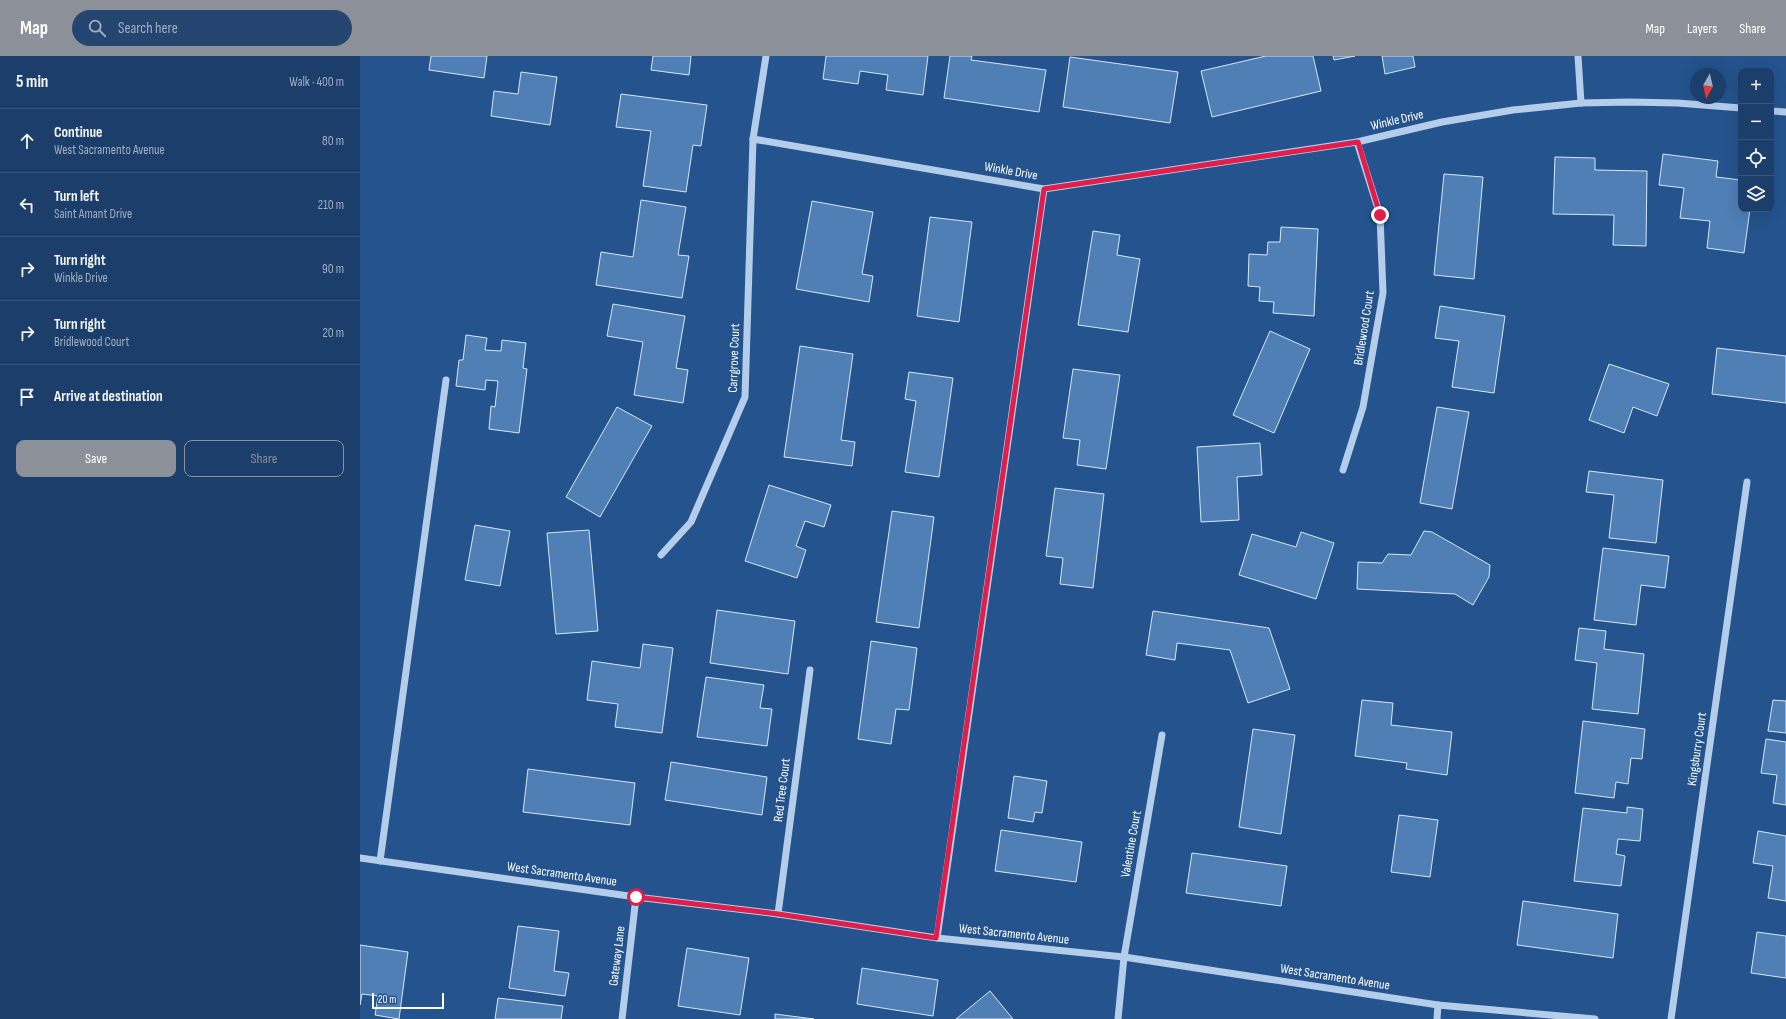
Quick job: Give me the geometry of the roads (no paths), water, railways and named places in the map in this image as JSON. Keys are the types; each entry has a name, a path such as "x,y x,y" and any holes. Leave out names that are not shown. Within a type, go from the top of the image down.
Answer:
{"street":[{"name":"Carrgrove Court","path":"661,556 691,522 745,397 753,139 766,56"},
{"path":"1578,56 1581,103"},
{"name":"Winkle Drive","path":"753,139 1044,189 1358,142 1442,122 1513,110 1581,103 1677,103 1738,108"},
{"path":"1774,111 1786,112"},
{"name":"Bridlewood Court","path":"1343,470 1363,407 1382,293 1380,215 1358,142"},
{"path":"936,938 1044,189"},
{"path":"380,861 446,380"},
{"name":"Kingsburry Court","path":"1671,1019 1747,482"},
{"name":"Red Tree Court","path":"778,914 810,670"},
{"name":"Valentine Court","path":"1118,1019 1124,957 1162,735"},
{"name":"West Sacramento Avenue","path":"360,858 636,897 778,914 936,938 1124,957 1438,1005 1595,1019"},
{"name":"Gateway Lane","path":"622,1019 636,897"},
{"path":"1437,1019 1438,1005"}]}
